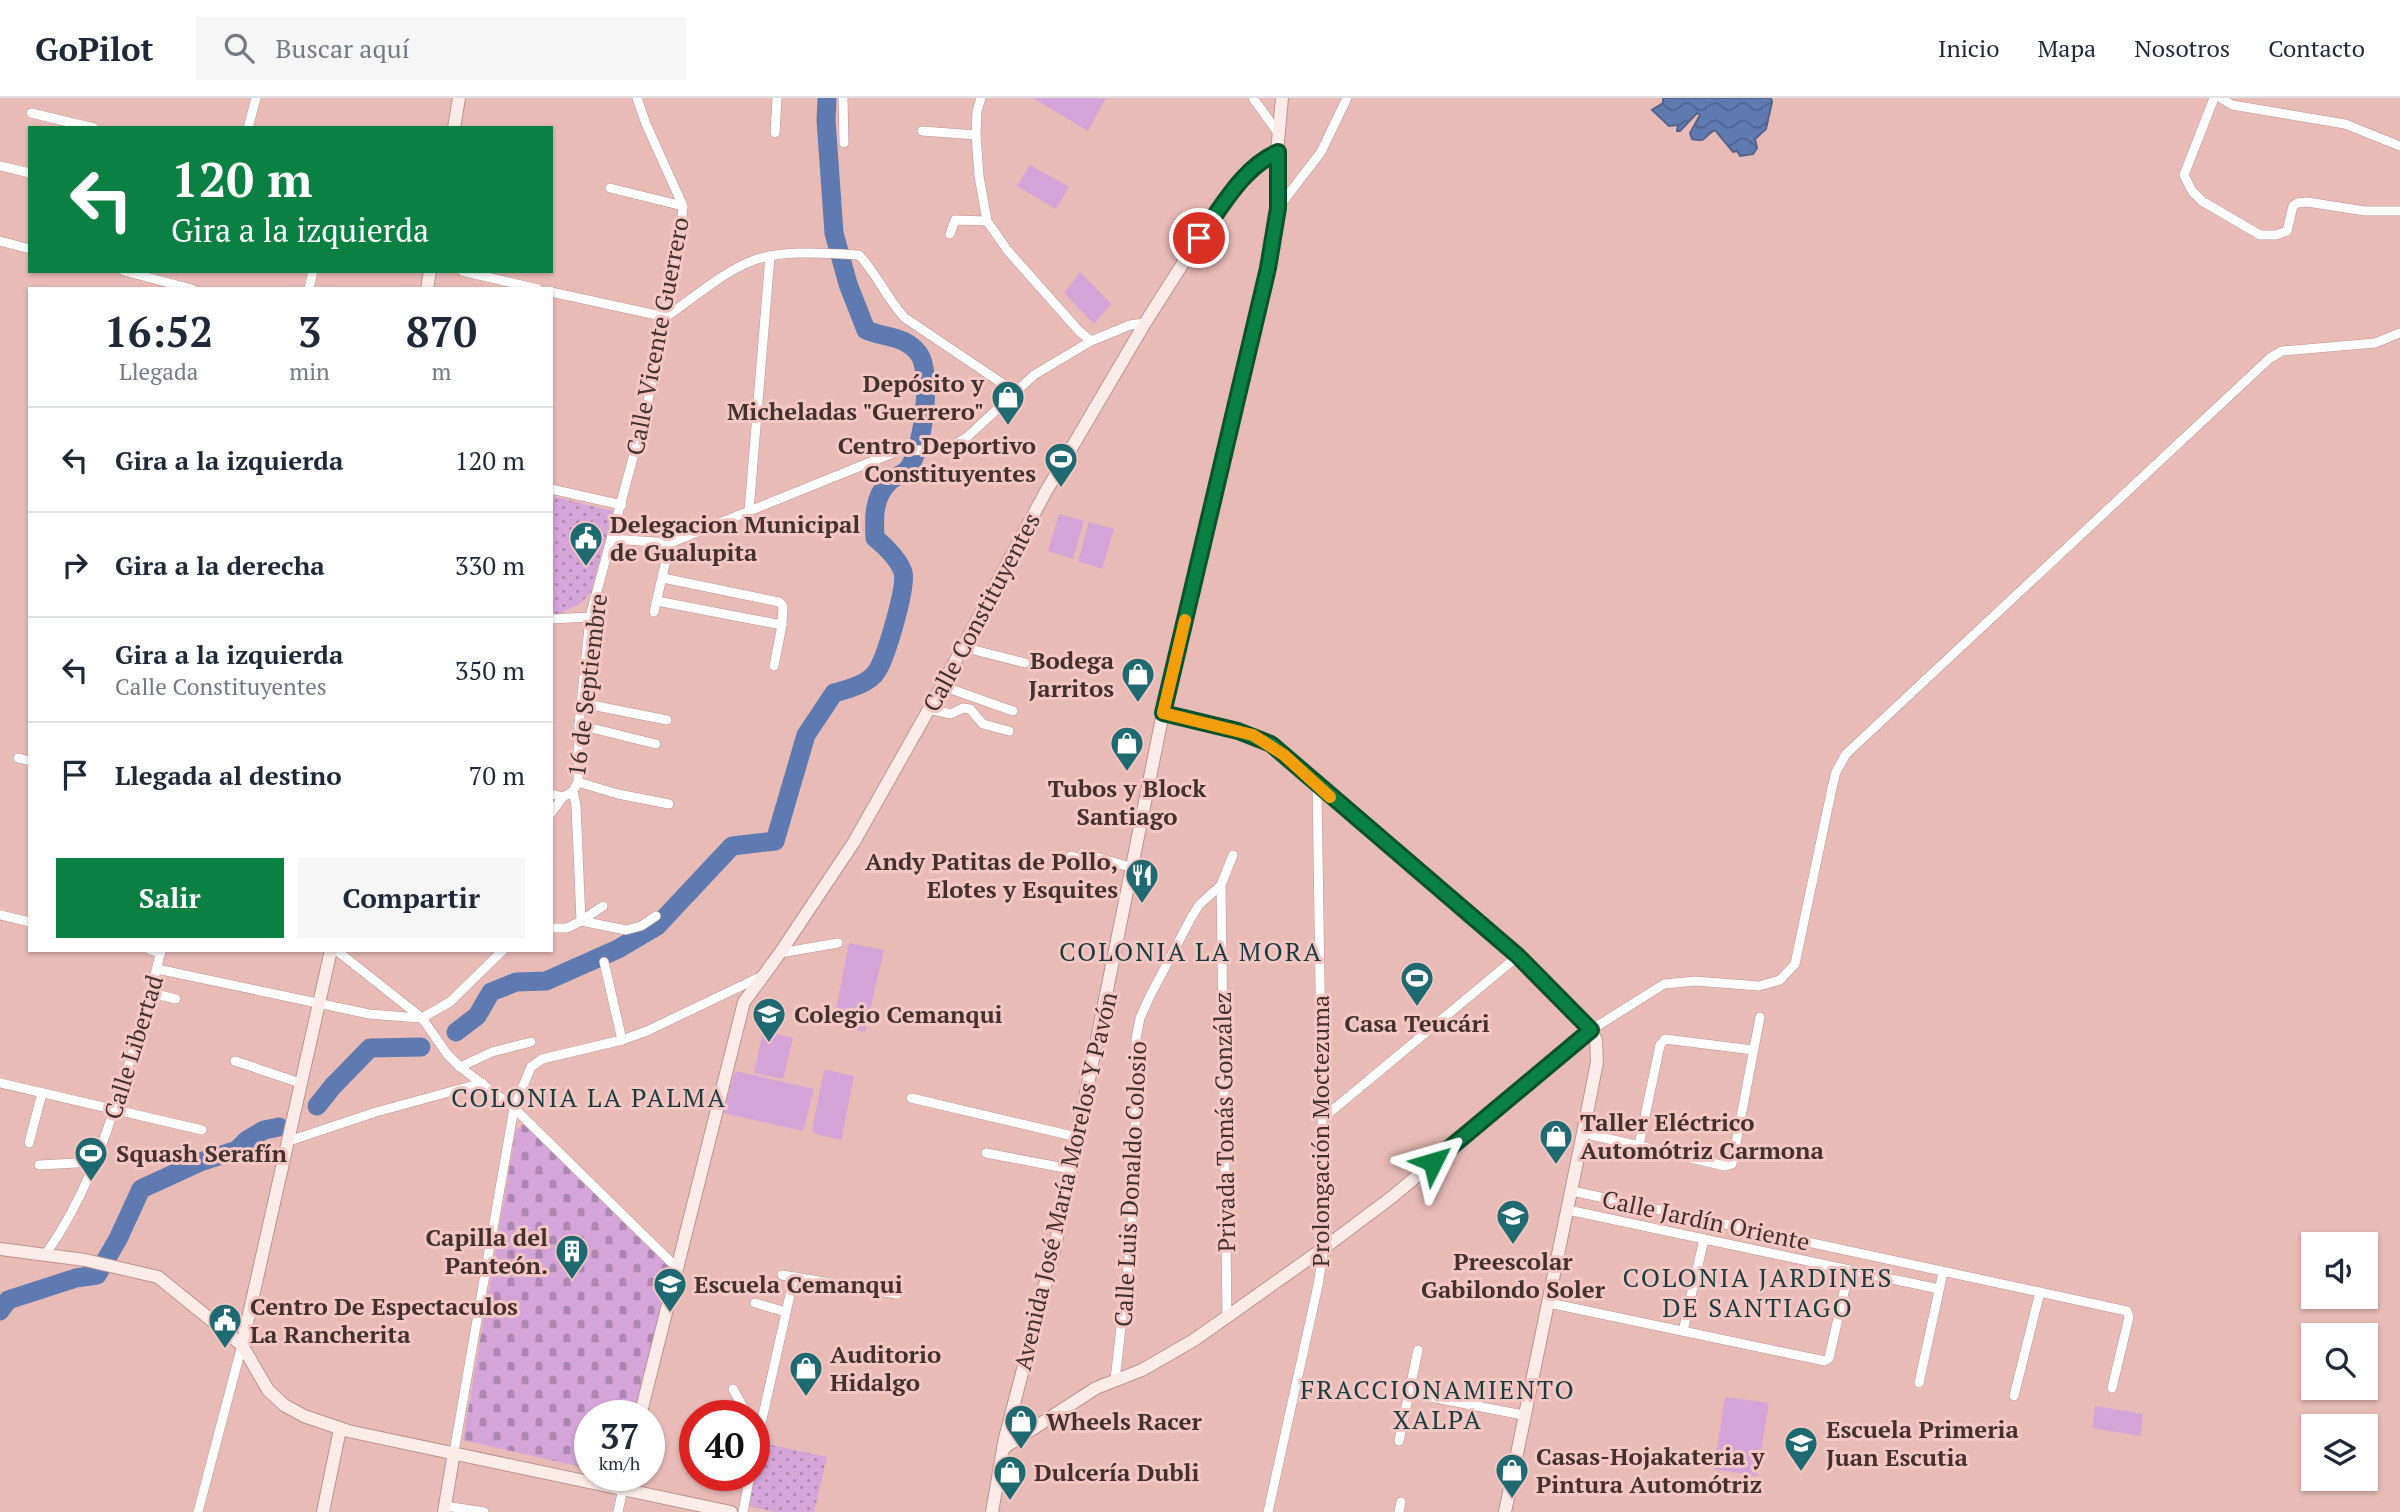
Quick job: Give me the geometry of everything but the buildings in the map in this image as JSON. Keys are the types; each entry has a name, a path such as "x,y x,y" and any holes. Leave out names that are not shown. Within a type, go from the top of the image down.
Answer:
{"main road":[{"path":"454,126 459,98"},
{"name":"Avenida José María Morelos Y Pavón","path":"992,1512 1003,1448 1055,1247 1163,713 1268,268 1278,208 1282,98"},
{"name":"Calle Constituyentes","path":"644,1400 744,1002 854,842 942,686 1045,493 1145,323 1199,238 1249,170 1261,160 1278,152"},
{"path":"1163,713 1253,735 1284,755 1518,956 1591,1030 1596,1040 1597,1062 1505,1512"},
{"path":"242,1345 300,1083 333,952"},
{"path":"1003,1448 1096,1388 1142,1370 1167,1356 1324,1248 1392,1197 1591,1030"},
{"path":"0,1249 85,1260 148,1273 166,1283 242,1345 268,1390 284,1405 304,1416 340,1429 574,1472"},
{"path":"323,1512 340,1429"},
{"path":"445,1509 454,1452"},
{"path":"659,1491 731,1512"}],"street":[{"path":"249,126 256,98"},
{"name":"Calle Vicente Guerrero","path":"612,539 666,317 683,206 637,98"},
{"path":"775,134 777,98"},
{"path":"843,98 844,143"},
{"path":"981,98 977,111 976,135 979,176 987,222 1008,251 1091,341"},
{"path":"1253,98 1279,134"},
{"path":"1278,208 1321,152 1347,98"},
{"path":"2214,98 2185,175 2192,191 2202,201 2260,234 2276,235 2287,232 2293,206 2297,203 2307,202 2365,211 2400,211"},
{"path":"2221,98 2232,106 2346,124 2400,146"},
{"path":"31,113 86,126"},
{"path":"922,131 976,135"},
{"path":"0,166 28,173"},
{"path":"610,188 683,206"},
{"path":"950,234 955,220 987,222"},
{"path":"0,241 28,248"},
{"path":"553,292 666,317 746,263 770,256 829,253 859,255 869,265 894,306 905,318 1015,392"},
{"path":"749,511 770,256"},
{"path":"132,273 184,287"},
{"path":"470,273 530,287"},
{"path":"612,539 670,542 898,451 942,450 955,446 1034,375 1091,341 1130,325 1145,323"},
{"path":"1591,1030 1664,984 1695,981 1759,986 1780,979 1795,964 1832,788 1836,772 1846,754 2270,358 2282,351 2375,343 2400,333"},
{"path":"553,489 622,505"},
{"name":"16 de Septiembre","path":"573,791 578,782 579,725 590,617 612,539"},
{"path":"654,612 670,542"},
{"path":"663,578 779,602 783,606 782,625 774,666"},
{"path":"657,601 782,625"},
{"path":"553,619 590,617"},
{"path":"962,647 1025,663"},
{"path":"942,686 1013,711"},
{"path":"581,703 667,720"},
{"path":"928,709 951,714 963,708 970,709 984,724 1009,731"},
{"path":"579,725 656,744"},
{"path":"18,758 28,760"},
{"path":"578,782 669,804"},
{"name":"Prolongación Moctezuma","path":"1268,1512 1324,1248 1317,786"},
{"path":"553,810 563,797 573,791 582,921"},
{"path":"553,794 563,797"},
{"path":"1071,856 1081,859 1083,853 1133,868"},
{"path":"1221,885 1233,855"},
{"name":"Privada Tomás González","path":"1221,885 1227,1316"},
{"name":"Calle Luis Donaldo Colosio","path":"1115,1380 1131,1240 1136,1049 1140,1018 1191,918 1199,905 1221,885"},
{"path":"553,928 567,929 603,906"},
{"path":"0,915 28,922"},
{"path":"582,921 626,930 641,926 656,916"},
{"path":"780,953 838,943"},
{"name":"Calle Libertad","path":"45,1255 62,1229 96,1162 151,993 161,952"},
{"path":"337,952 422,1018 447,1054 460,1067 514,1108 676,1267"},
{"path":"157,968 369,1014 422,1018 450,1002 501,952"},
{"path":"1323,1118 1518,956"},
{"path":"604,962 622,1040"},
{"path":"454,1452 514,1108 531,1067 542,1059 648,1031 761,976"},
{"path":"151,993 176,999"},
{"path":"1583,1133 1725,1166 1732,1164 1760,1017"},
{"path":"1639,1145 1660,1045 1665,1039 1753,1051"},
{"path":"460,1067 492,1052 531,1042"},
{"path":"235,1061 300,1083"},
{"path":"0,1083 202,1130"},
{"path":"289,1142 376,1112 482,1083"},
{"path":"29,1143 42,1093"},
{"path":"911,1098 1077,1137"},
{"path":"986,1153 1070,1169"},
{"path":"39,1165 96,1162"},
{"name":"Calle Jardín Oriente","path":"1572,1191 2127,1311 2130,1314 2112,1388"},
{"path":"1652,1228 1657,1209"},
{"path":"1568,1210 1939,1289"},
{"path":"1683,1331 1704,1239"},
{"path":"1549,1303 1825,1361 1829,1358 1849,1270"},
{"path":"1919,1383 1943,1272"},
{"path":"782,1275 897,1294"},
{"path":"764,1400 794,1277"},
{"path":"2014,1396 2040,1292"},
{"path":"755,1303 786,1312"},
{"path":"198,1512 242,1345"},
{"path":"1399,1441 1419,1350"},
{"path":"733,1389 739,1400"},
{"path":"1410,1393 1523,1415"},
{"path":"618,1512 622,1491"},
{"path":"743,1512 747,1491"},
{"path":"445,1509 484,1512"}],"green space":[{"path":"1033,98 1106,98 1088,131"},
{"path":"1030,165 1069,187 1056,209 1017,186"},
{"path":"1080,272 1111,304 1094,324 1064,293"},
{"path":"553,496 613,511 591,592 582,602 558,615 553,614"},
{"path":"1059,514 1084,521 1073,559 1048,551"},
{"path":"1089,522 1114,529 1102,569 1078,561"},
{"path":"849,943 884,950 865,1032 833,1025"},
{"path":"763,1031 793,1038 783,1079 754,1073"},
{"path":"735,1071 814,1089 803,1131 723,1113"},
{"path":"824,1071 854,1076 841,1140 816,1134 812,1130"},
{"path":"524,1124 672,1267 645,1400 574,1400 574,1465 463,1440 516,1130"},
{"path":"1725,1397 1769,1403 1757,1476 1714,1469"},
{"path":"2095,1406 2143,1414 2140,1436 2092,1428"},
{"path":"770,1445 827,1457 814,1512 775,1512 748,1506 751,1491 770,1491"}],"water":[{"path":"1663,98 1771,98 1772,102 1766,129 1755,139 1757,148 1753,154 1740,156 1737,151 1733,152 1715,130 1704,139 1692,139 1690,133 1700,115 1697,113 1680,131 1677,131 1678,125 1669,126 1652,110 1663,103"}],"waterway":[{"path":"456,1032 477,1016 491,992 516,982 546,981 618,949 657,926 732,846 775,841 806,735 834,693 869,679 881,663 895,622 902,592 903,572 898,562 875,538 876,508 884,488 907,470 918,448 926,395 925,378 919,354 907,343 866,330 848,284 834,233 826,120 827,98"},
{"path":"317,1106 370,1048 421,1047"},
{"path":"0,1311 8,1300 76,1278 97,1275 118,1239 141,1189 200,1162 237,1150 264,1130 279,1127"}],"slow traffic":[{"path":"1185,620 1163,713 1253,735 1271,744 1330,797"}],"place":[{"name":"Depósito y Micheladas \"Guerrero\"","path":"1008,427"},
{"name":"Centro Deportivo Constituyentes","path":"1061,489"},
{"name":"Delegacion Municipal de Gualupita","path":"586,568"},
{"name":"Bodega Jarritos","path":"1138,704"},
{"name":"Tubos y Block Santiago","path":"1127,773"},
{"name":"Andy Patitas de Pollo, Elotes y Esquites","path":"1142,905"},
{"name":"Casa Teucári","path":"1417,1008"},
{"name":"Colegio Cemanqui","path":"769,1044"},
{"name":"Taller Eléctrico Automótriz Carmona","path":"1556,1166"},
{"name":"Squash Serafín","path":"91,1183"},
{"name":"Preescolar Gabilondo Soler","path":"1513,1246"},
{"name":"Capilla del Panteón.","path":"572,1281"},
{"name":"Escuela Cemanqui","path":"670,1314"},
{"name":"Centro De Espectaculos La Rancherita","path":"225,1350"},
{"name":"Auditorio Hidalgo","path":"806,1398"},
{"name":"Wheels Racer","path":"1021,1451"},
{"name":"Escuela Primeria Juan Escutia","path":"1801,1473"},
{"name":"Casas-Hojakateria y Pintura Automótriz","path":"1512,1500"},
{"name":"Dulcería Dubli","path":"1010,1502"}],"district":[{"name":"COLONIA LA MORA","path":"1191,951"},
{"name":"COLONIA LA PALMA","path":"589,1097"},
{"name":"COLONIA JARDINES DE SANTIAGO","path":"1758,1292"},
{"name":"FRACCIONAMIENTO XALPA","path":"1438,1404"}],"route":[{"path":"1199,238 1249,170 1261,160 1278,152 1278,208 1268,268 1163,713 1253,735 1271,744 1518,956 1591,1030 1433,1162"}]}
